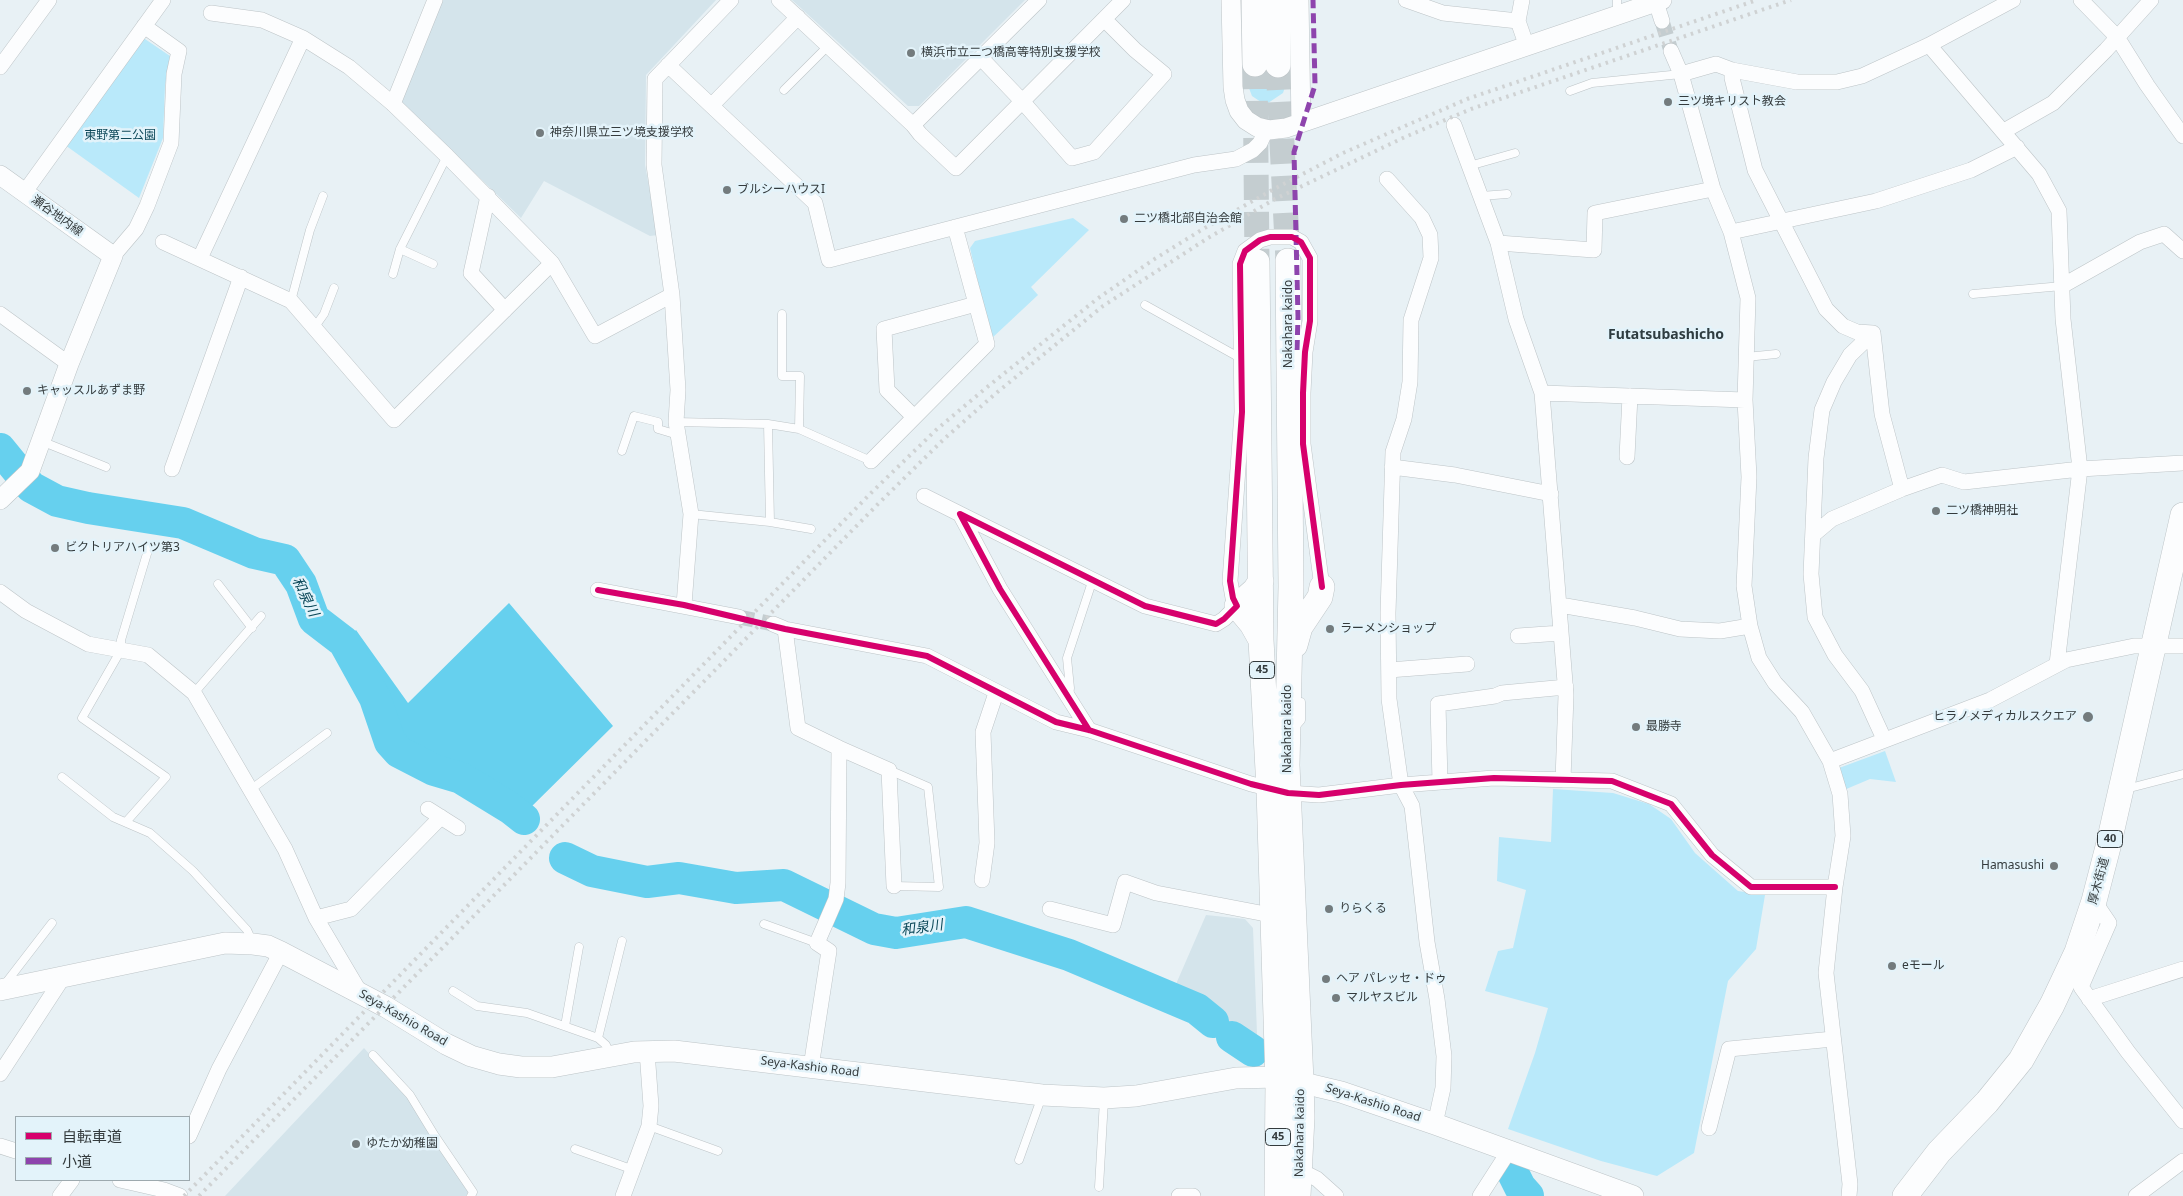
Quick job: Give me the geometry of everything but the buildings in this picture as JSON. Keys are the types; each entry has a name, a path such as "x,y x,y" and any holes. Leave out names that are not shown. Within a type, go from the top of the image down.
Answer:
{"main road":[{"path":"1254,0 1266,65 1278,0"},
{"name":"Nakahara kaido","path":"1288,261 1292,675 1287,735 1278,791 1271,915 1300,1170 1298,1196"},
{"name":"Nakahara kaido","path":"1257,262 1260,640 1278,791 1289,1079 1277,1196"},
{"name":"厚木街道","path":"1904,1196 1939,1152 1987,1102 2021,1060 2052,1005 2077,952 2094,901 2122,790 2183,516"},
{"path":"1260,640 1252,624 1237,606 1255,590 1261,581"},
{"path":"1291,587 1295,592 1308,596 1316,594 1322,587"},
{"path":"1292,675 1300,627 1320,597 1322,587"},
{"name":"Seya-Kashio Road","path":"0,989 224,943 254,944 268,946 281,952 361,994 446,1044 471,1056 499,1064 521,1067 552,1067 610,1056 674,1051 1042,1095 1104,1098 1136,1096 1236,1078 1289,1079 1341,1092 1633,1196"}],"street":[{"path":"0,68 48,0"},
{"path":"24,193 163,0"},
{"path":"393,104 435,0"},
{"path":"684,605 691,514 677,428 678,390 672,295 654,165 655,79 731,0"},
{"path":"779,0 913,125 956,168 1123,0"},
{"path":"913,125 1038,0"},
{"path":"1232,0 1233,87 1235,100 1239,111 1246,120 1266,130 1286,128 1444,73 1528,47 1617,8 1659,1 1662,21"},
{"path":"1299,0 1301,123"},
{"path":"1406,0 1424,4 1444,13 1518,21"},
{"path":"1522,0 1518,21 1528,47"},
{"path":"1681,74 1716,64 1732,70 1797,82 1837,82 1862,76 1929,45 2013,0"},
{"path":"2081,0 2117,37 2147,85 2183,136"},
{"path":"2004,131 2053,103 2151,0"},
{"path":"211,13 262,20 302,38 349,67 393,104 488,196 552,263 595,336 672,295"},
{"path":"712,105 798,17"},
{"path":"981,58 1072,158 1094,152 1164,74 1135,50 1104,19"},
{"path":"0,500 26,476 113,256 136,229 147,206 171,143 174,74 179,51 144,26"},
{"path":"200,258 302,38"},
{"path":"1929,45 2039,174 2059,211 2063,319 2080,469 2057,664"},
{"path":"1671,51 1681,74 1713,189 1731,232 1748,298 1745,400 1749,477 1744,586 1750,626 1758,658 1775,683 1802,712 1830,761 1840,794 1844,836 1835,887 1826,973 1850,1184 1849,1196"},
{"path":"668,65 815,203 829,260 1194,165 1243,157 1260,143 1266,130"},
{"path":"1732,70 1732,78 1755,170 1826,309 1843,326 1857,332 1873,333"},
{"path":"1454,125 1498,243 1516,318 1542,393 1566,687 1563,780"},
{"path":"1731,232 1876,201 1971,170 2017,147"},
{"name":"瀬谷地内線","path":"0,175 113,256"},
{"path":"1387,179 1422,218 1430,235 1431,258 1411,320 1410,382 1404,419 1393,452 1388,613 1389,699 1401,786 1412,806 1427,942 1444,1056 1443,1088 1435,1124"},
{"path":"1498,243 1594,250 1595,213 1713,189"},
{"path":"488,196 471,273 505,310"},
{"path":"871,460 987,344 955,227"},
{"path":"2062,286 2140,242 2164,234 2183,251"},
{"path":"924,496 1092,582 1145,606 1216,624 1224,619 1237,606 1233,598 1230,581 1242,412 1242,257 1245,252 1260,240 1281,236 1292,237 1301,242 1310,258 1312,278 1310,321 1304,352 1302,444 1322,587"},
{"path":"163,242 291,300 394,420 552,263"},
{"path":"172,468 241,277"},
{"path":"914,417 887,390 884,329 976,304"},
{"path":"0,314 69,364"},
{"path":"1873,333 1882,414 1902,489"},
{"path":"1873,333 1850,355 1834,382 1822,410 1816,458 1810,574 1815,617 1835,655 1862,691 1884,740"},
{"path":"1542,393 1745,400"},
{"path":"1628,457 1630,396"},
{"path":"1813,535 1832,519 1902,489 1942,475 1964,482 2080,469 2183,463"},
{"path":"1392,467 1455,475 1551,494"},
{"path":"960,514 1000,589 1068,700 1089,730"},
{"path":"598,590 739,617"},
{"path":"0,592 26,611 88,644 148,655 194,693 285,849 316,918 361,994"},
{"path":"1560,605 1635,618 1680,629 1720,632 1750,626"},
{"path":"894,886 889,770 798,728 779,626 927,656 996,693 1056,722 1089,730 1278,791 1319,795 1494,778 1612,781 1671,804 1712,855 1751,887 1835,887"},
{"path":"1518,636 1561,633"},
{"path":"1830,761 1990,700 2066,660 2134,646 2183,646"},
{"path":"1389,670 1467,664"},
{"path":"1440,782 1438,704 1495,696 1502,693 1566,687"},
{"path":"982,880 987,843 983,732 996,693"},
{"path":"811,1067 829,951 816,943 836,899 838,883 839,748"},
{"path":"316,918 351,908 434,813 458,828"},
{"path":"1050,909 1113,925 1125,882 1156,894 1271,915"},
{"path":"2094,901 2109,923 2081,987 2089,999 2176,1101 2183,1121"},
{"path":"190,1134 219,1069 281,952"},
{"path":"2089,999 2183,969"},
{"path":"0,1074 64,976"},
{"path":"1708,1128 1729,1049 1833,1039"},
{"path":"623,1196 649,1126 651,1106 647,1052"},
{"path":"0,1146 15,1151"},
{"path":"1480,1196 1509,1151"},
{"path":"2136,1196 2183,1161"},
{"path":"1300,1170 1317,1179 1336,1196"},
{"path":"60,1196 71,1181"},
{"path":"129,1181 166,1185 180,1196"},
{"path":"1179,1196 1193,1196"}],"lane":[{"path":"784,90 828,46"},
{"path":"1570,91 1592,83 1681,74"},
{"path":"1469,166 1515,153"},
{"path":"393,274 400,249 447,156"},
{"path":"1481,196 1507,194"},
{"path":"291,300 310,230 323,196"},
{"path":"400,249 433,264"},
{"path":"1973,294 2062,286"},
{"path":"314,328 324,314 334,288"},
{"path":"1146,305 1242,358"},
{"path":"782,314 782,376 800,376 799,429"},
{"path":"1746,357 1776,354"},
{"path":"622,451 634,416 658,422 658,429 768,424 799,429 871,460"},
{"path":"768,424 770,522"},
{"path":"40,441 106,467"},
{"path":"691,514 770,522 811,529"},
{"path":"126,822 166,776 82,718 121,650 121,640 150,547"},
{"path":"1068,700 1070,688 1067,658 1092,582"},
{"path":"218,584 252,628"},
{"path":"194,693 261,616"},
{"path":"1287,735 1301,720 1301,695"},
{"path":"250,790 327,733"},
{"path":"889,770 928,787 939,887 894,886"},
{"path":"2122,790 2183,774"},
{"path":"62,777 113,817 150,833 193,871 247,930 254,944"},
{"path":"0,989 52,923"},
{"path":"764,924 816,943"},
{"path":"598,1038 622,941"},
{"path":"565,1026 579,947"},
{"path":"453,991 477,1006 527,1013 598,1038 606,1045 610,1056"},
{"path":"373,1055 410,1095 434,1136 473,1192 471,1196"},
{"path":"1018,1160 1042,1095"},
{"path":"1099,1187 1104,1098"},
{"path":"649,1126 718,1151"},
{"path":"575,1149 634,1170"}],"shaded area":[{"name":"神奈川県立三ツ境支援学校","path":"441,0 716,0 646,75 645,165 658,235 650,236 544,181 521,218 401,101"},
{"name":"横浜市立二つ橋高等特別支援学校","path":"792,0 1025,0 919,106 908,106"},
{"path":"1206,915 1245,919 1253,928 1258,1060 1209,1025 1218,1018 1197,1002 1173,991"},
{"name":"ゆたか幼稚園","path":"364,1048 407,1096 468,1192 466,1196 225,1196"}],"green space":[{"name":"東野第二公園","path":"142,37 170,56 165,85 163,138 139,198 65,145"},
{"path":"1250,68 1286,69 1286,84 1283,93 1268,103 1261,102 1252,96 1247,83 1247,70"},
{"path":"1073,218 1089,230 1031,287 1038,295 991,339 970,248 975,241"},
{"path":"1885,751 1896,782 1870,779 1844,790 1839,768"},
{"path":"1553,789 1613,793 1649,804 1671,819 1695,853 1738,891 1765,895 1756,949 1728,981 1694,1153 1657,1176 1601,1161 1508,1129 1535,1053 1548,1008 1485,991 1498,951 1513,948 1526,890 1497,881 1499,837 1551,842"}],"water":[{"path":"509,603 613,726 525,813 415,757 393,741 382,719 375,698 344,642 356,630 408,703"}],"waterway":[{"name":"和泉川","path":"0,449 31,487 57,501 88,508 183,523 254,553 285,560 301,584 314,619 344,642 375,698 390,742 399,752 434,770 461,778 510,808 524,819"},
{"name":"和泉川","path":"565,858 592,871 647,882 679,878 736,888 784,885 874,929 896,933 966,922 1069,955 1197,1009 1213,1022"},
{"name":"和泉川","path":"1232,1037 1253,1051"},
{"name":"和泉川","path":"1511,1169 1520,1187 1528,1196"}],"tunnel":[{"path":"1662,21 1671,51"},
{"path":"1255,64 1257,262"},
{"path":"1278,65 1288,261"},
{"path":"739,617 773,624"}],"railway":[{"path":"184,1196 871,493 936,430 1097,299 1153,260 1203,229 1343,153 1467,99 1757,0"},
{"path":"199,1196 944,439 995,394 1103,306 1208,238 1275,199 1405,137 1471,109 1791,0"}],"marked path":[{"path":"1297,350 1294,152 1315,85 1313,0"}],"cycle path":[{"path":"1089,730 1000,589 960,514 1145,606 1216,624 1224,619 1237,606 1233,598 1230,581 1242,412 1240,264 1245,251 1260,240 1270,237 1292,237 1301,242 1310,258 1310,321 1305,352 1303,444 1322,587"},
{"path":"598,590 684,605 785,629 927,656 1056,722 1089,730 1251,784 1288,793 1319,795 1401,785 1494,778 1612,781 1671,804 1712,855 1751,887 1835,887"}],"place":[{"name":"横浜市立二つ橋高等特別支援学校","path":"911,53"},
{"name":"三ツ境キリスト教会","path":"1668,102"},
{"name":"神奈川県立三ツ境支援学校","path":"540,133"},
{"name":"ブルシーハウスI","path":"727,190"},
{"name":"二ツ橋北部自治会館","path":"1124,219"},
{"name":"キャッスルあずま野","path":"27,391"},
{"name":"二ツ橋神明社","path":"1936,511"},
{"name":"ビクトリアハイツ第3","path":"55,548"},
{"name":"ラーメンショップ","path":"1330,629"},
{"name":"ヒラノメディカルスクエア","path":"2088,717"},
{"name":"最勝寺","path":"1636,727"},
{"name":"Hamasushi","path":"2054,866"},
{"name":"りらくる","path":"1329,909"},
{"name":"eモール","path":"1892,966"},
{"name":"ヘア パレッセ・ドゥ","path":"1326,979"},
{"name":"マルヤスビル","path":"1336,998"},
{"name":"ゆたか幼稚園","path":"356,1144"}],"district":[{"name":"Futatsubashicho","path":"1666,335"}]}
